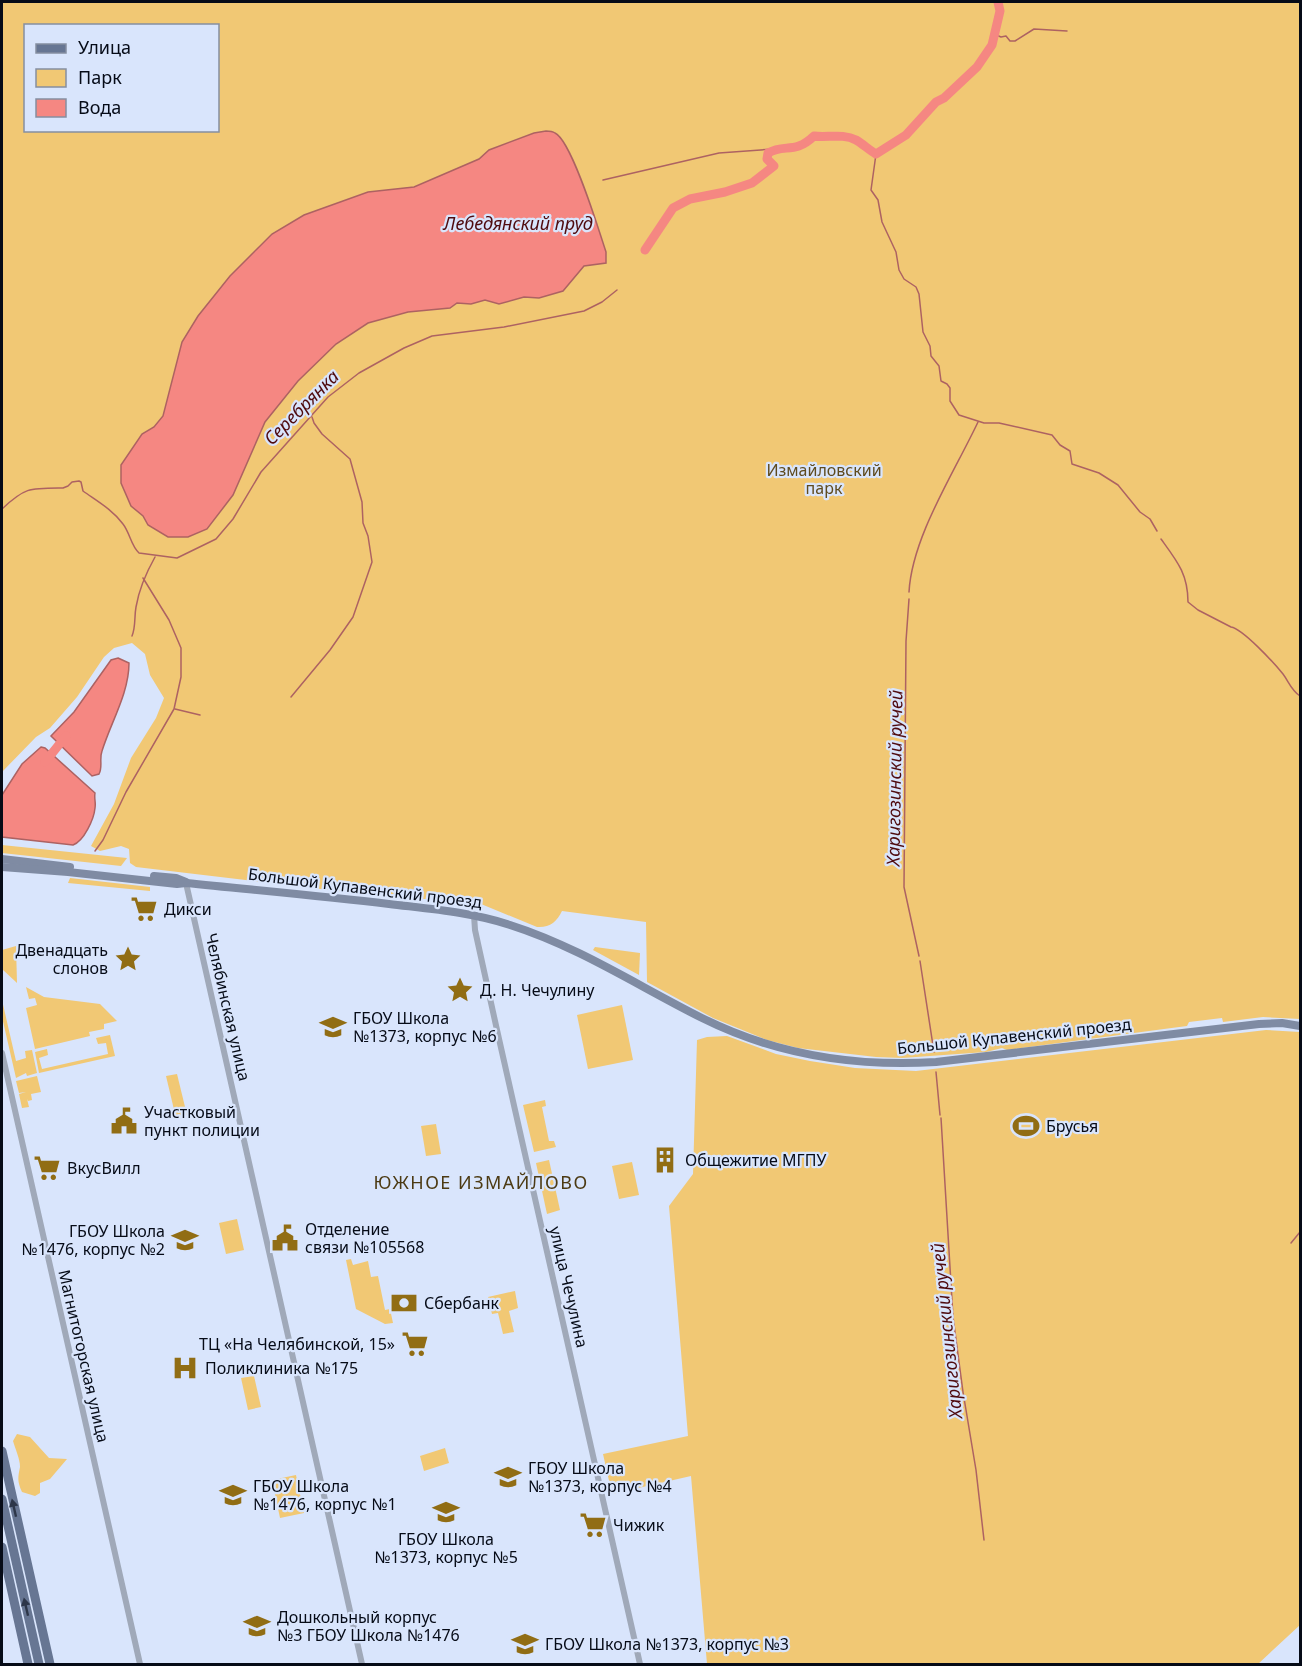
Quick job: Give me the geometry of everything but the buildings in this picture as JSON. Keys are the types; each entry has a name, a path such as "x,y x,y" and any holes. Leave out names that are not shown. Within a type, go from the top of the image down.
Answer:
{"main road":[{"name":"Большой Купавенский проезд","path":"2,859 176,878 186,883"},
{"name":"Большой Купавенский проезд","path":"2,867 347,899 474,915 509,924 571,948 703,1019 736,1033 801,1053 846,1060 905,1064 936,1062 1259,1024 1282,1023 1300,1026"},
{"path":"2,1451 50,1665"},
{"path":"2,1499 39,1664"},
{"path":"2,1547 28,1665"}],"street":[{"name":"Челябинская улица","path":"186,883 362,1665"},
{"name":"улица Чечулина","path":"474,915 484,973 640,1665"},
{"name":"Магнитогорская улица","path":"2,1053 140,1665"}],"green space":[{"name":"Измайловский парк","path":"2,2 1300,2 1300,1019 1263,1017 1223,1022 1222,1018 1189,1022 1187,1026 1007,1050 1002,1048 986,1052 902,1058 798,1048 767,1040 713,1018 647,982 646,922 562,911 552,924 537,927 469,899 404,899 136,867 130,863 129,849 121,846 100,851 91,846 114,804 131,758 156,718 164,698 150,675 145,654 132,643 114,648 104,657 77,697 50,728 36,737 2,772"},
{"path":"2,845 127,858 121,866 2,853"},
{"path":"70,878 150,887 150,891 68,883"},
{"path":"16,946 17,983 2,969 2,950"},
{"path":"595,947 640,953 639,975 593,950"},
{"path":"26,987 44,997 100,1004 117,1021 104,1024 104,1029 89,1032 90,1036 35,1049 26,1008 37,1005 35,998 29,999"},
{"path":"2,1000 16,1061 26,1058 25,1051 32,1050 37,1073 27,1076 26,1073 16,1078 2,1017"},
{"path":"622,1005 633,1060 588,1069 577,1015"},
{"path":"1266,1030 1300,1032 1300,1625 1258,1664 707,1664 691,1476 612,1494 603,1454 688,1436 669,1206 693,1174 697,1040 727,1036 776,1054 810,1061 855,1068 916,1071"},
{"path":"110,1035 115,1056 39,1073 35,1052 47,1049 48,1055 39,1058 42,1069 108,1054 106,1043 98,1044 96,1038"},
{"path":"177,1074 187,1115 176,1118 166,1076"},
{"path":"37,1076 41,1092 31,1094 32,1100 27,1099 29,1107 22,1108 19,1094 26,1092 19,1093 16,1081"},
{"path":"545,1100 546,1106 542,1107 549,1141 554,1141 556,1147 534,1152 523,1105"},
{"path":"436,1124 441,1154 426,1156 421,1126"},
{"path":"549,1160 560,1210 547,1214 536,1163"},
{"path":"632,1162 639,1195 619,1199 612,1166"},
{"path":"237,1219 244,1250 226,1254 219,1223"},
{"path":"351,1259 353,1265 368,1261 371,1277 378,1276 385,1310 390,1309 393,1323 385,1324 356,1309 346,1260"},
{"path":"515,1291 518,1308 509,1311 514,1332 503,1334 498,1313 492,1314 488,1297"},
{"path":"254,1376 261,1407 248,1410 241,1378"},
{"path":"17,1434 30,1437 49,1458 67,1459 50,1479 40,1483 40,1493 35,1496 22,1492 19,1485 20,1464 13,1441"},
{"path":"445,1448 449,1463 424,1471 420,1456"},
{"path":"296,1475 304,1513 280,1518 272,1480"}],"water":[{"name":"Лебедянский пруд","path":"554,132 562,140 577,169 606,252 606,263 584,266 563,291 539,298 524,297 499,304 485,300 471,304 457,303 450,308 408,312 368,323 336,344 298,381 265,422 233,495 207,529 188,537 168,537 148,525 143,516 131,506 121,483 121,465 142,434 154,427 163,416 182,342 198,316 230,276 272,234 304,215 368,192 414,187 479,159 489,150 534,133"},
{"path":"118,658 129,663 126,685 102,751 99,774 92,776 51,736 74,712 111,660"},
{"path":"41,747 45,748 95,793 93,818 85,834 73,845 2,837 2,795 22,764"}],"waterway":[{"path":"645,250 673,208 690,199 725,192 752,183 774,166 767,159 768,153 774,150 801,145 814,136 840,136 856,140 876,154 906,135 936,102 944,98 977,67 992,45 1000,11 998,2"},
{"path":"994,34 1001,37 1006,36 1010,41 1015,41 1034,29 1067,31"},
{"path":"603,180 719,153 774,149"},
{"path":"876,154 871,190 878,200 882,222 896,252 899,270 904,279 916,287 919,294 923,332 930,346 931,356 939,366 941,381 950,388 950,401 959,415 984,423 999,423 1052,435 1060,445 1070,451 1072,464 1099,473 1118,485 1140,512 1150,519 1157,531"},
{"name":"Серебрянка","path":"2,509 17,496 29,490 63,488 72,482 79,481 83,491 119,519 139,553 177,558 216,539 233,519 261,472 328,397 359,373 404,348 432,336 504,327 584,311 602,302 617,290"},
{"path":"291,697 330,650 353,617 372,562 368,536 363,523 362,502 350,459 322,434 312,417"},
{"name":"Харигозинский ручей","path":"909,592 912,571 926,527 978,422"},
{"path":"1161,539 1177,561 1184,576 1188,602 1198,610 1236,629 1250,640 1279,669 1292,689 1300,696"},
{"name":"Серебрянка","path":"132,636 139,594 155,557"},
{"path":"95,851 174,709 181,677 181,648 169,620 143,578"},
{"name":"Харигозинский ручей","path":"909,599 906,641 904,887 919,956"},
{"path":"175,709 200,715"},
{"name":"Серебрянка","path":"45,762 66,736"},
{"name":"Харигозинский ручей","path":"920,961 934,1052"},
{"name":"Харигозинский ручей","path":"936,1072 940,1115"},
{"name":"Харигозинский ручей","path":"941,1118 953,1317 984,1540"},
{"path":"1291,1243 1300,1232"}],"place":[{"name":"Дикси","path":"144,909"},
{"name":"Двенадцать слонов","path":"128,959"},
{"name":"Д. Н. Чечулину","path":"460,990"},
{"name":"ГБОУ Школа №1373, корпус №6","path":"333,1027"},
{"name":"Участковый пункт полиции","path":"124,1121"},
{"name":"Брусья","path":"1026,1126"},
{"name":"Общежитие МГПУ","path":"665,1160"},
{"name":"ВкусВилл","path":"47,1168"},
{"name":"Отделение связи №105568","path":"285,1238"},
{"name":"ГБОУ Школа №1476, корпус №2","path":"185,1240"},
{"name":"Сбербанк","path":"404,1303"},
{"name":"ТЦ «На Челябинской, 15»","path":"415,1344"},
{"name":"Поликлиника №175","path":"185,1368"},
{"name":"ГБОУ Школа №1373, корпус №4","path":"508,1477"},
{"name":"ГБОУ Школа №1476, корпус №1","path":"233,1495"},
{"name":"ГБОУ Школа №1373, корпус №5","path":"446,1512"},
{"name":"Чижик","path":"593,1525"},
{"name":"Дошкольный корпус №3 ГБОУ Школа №1476","path":"257,1626"},
{"name":"ГБОУ Школа №1373, корпус №3","path":"525,1644"}],"district":[{"name":"ЮЖНОЕ ИЗМАЙЛОВО","path":"481,1182"}]}
